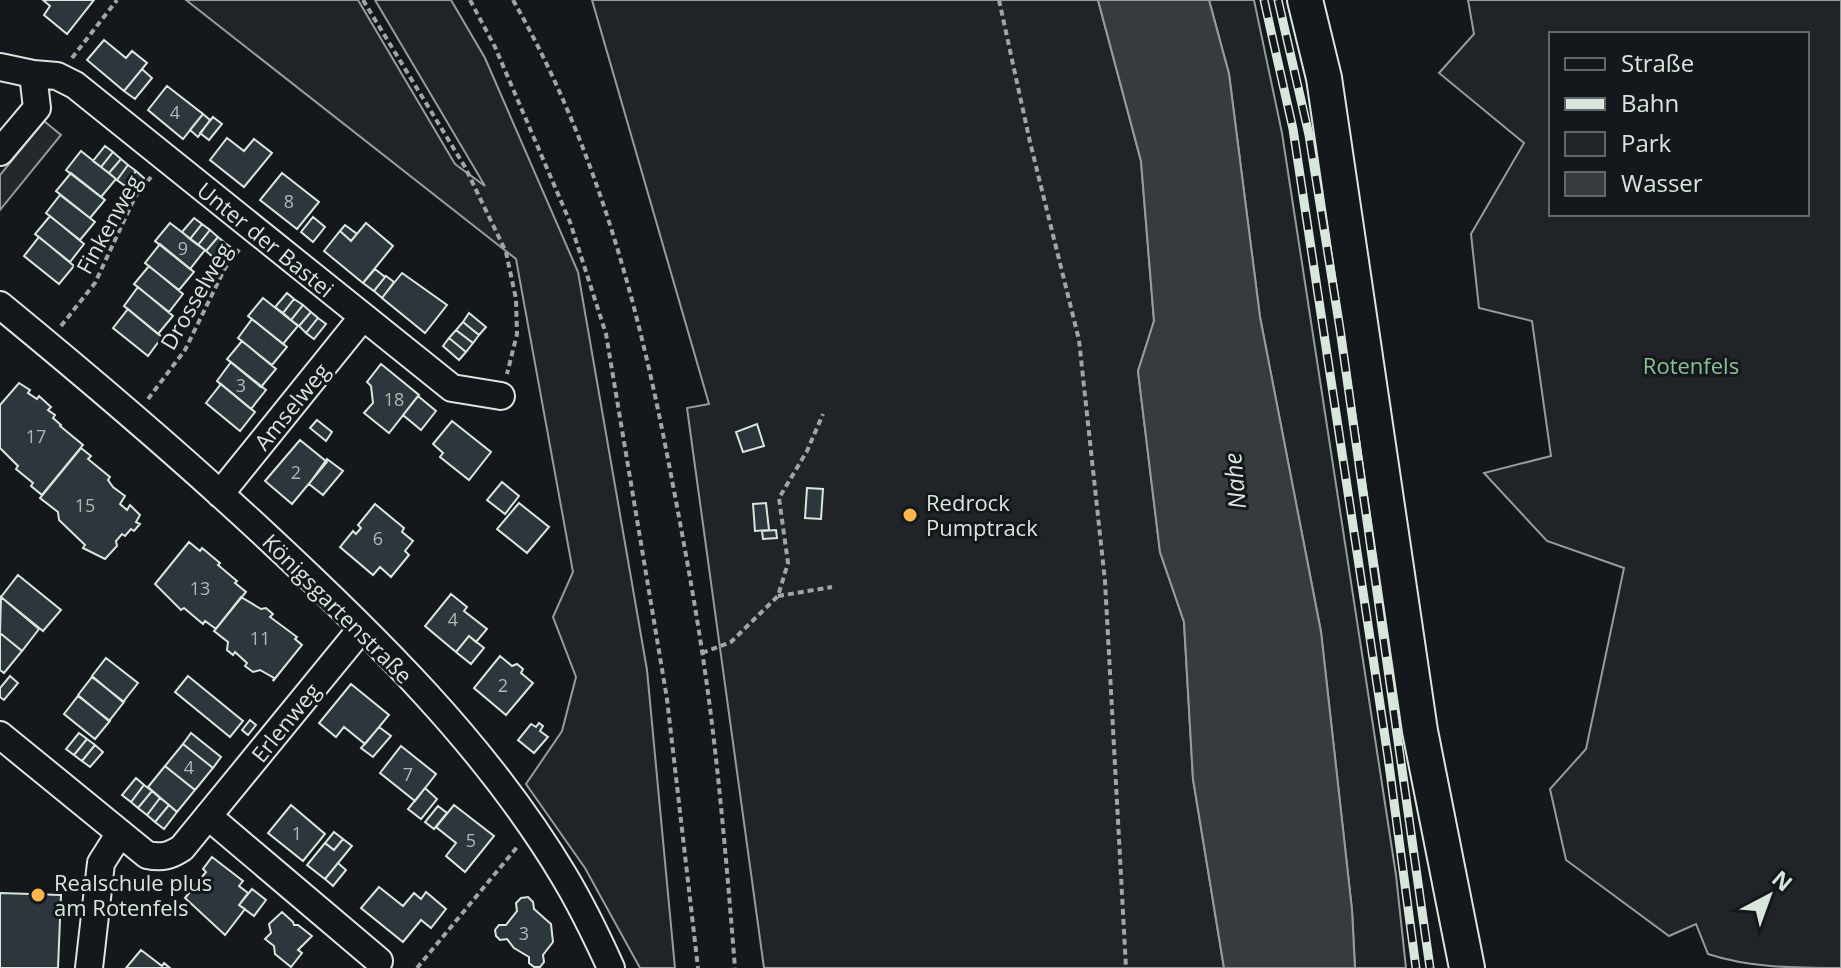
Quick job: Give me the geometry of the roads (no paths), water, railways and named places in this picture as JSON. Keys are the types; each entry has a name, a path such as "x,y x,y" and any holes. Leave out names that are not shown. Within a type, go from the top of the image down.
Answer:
{"main road":[{"path":"1305,0 1324,78 1420,731 1467,968"}],"street":[{"name":"Unter der Bastei","path":"0,67 45,75 75,85 452,388 501,396"},
{"path":"0,152 37,108 45,75"},
{"name":"Königsgartenstraße","path":"0,305 135,417 362,628 485,764 533,828 565,878 611,968"},
{"name":"Amselweg","path":"220,494 362,318"},
{"name":"Erlenweg","path":"120,833 147,855 159,858 172,855 182,848 362,628"},
{"path":"0,735 120,833 101,863 89,968"},
{"path":"208,816 379,961"}],"water":[{"name":"Nahe","path":"1098,0 1209,0 1229,74 1260,317 1321,632 1352,910 1355,968 1224,968 1193,779 1184,622 1160,552 1138,371 1154,321 1141,161"}],"railway":[{"path":"1264,0 1293,129 1388,757 1416,968"},
{"path":"1278,0 1309,135 1340,329 1430,968"}],"place":[{"name":"Redrock Pumptrack","path":"910,515"},
{"name":"Realschule plus am Rotenfels","path":"38,895"}],"park label":[{"name":"Rotenfels","path":"1691,365"}]}
